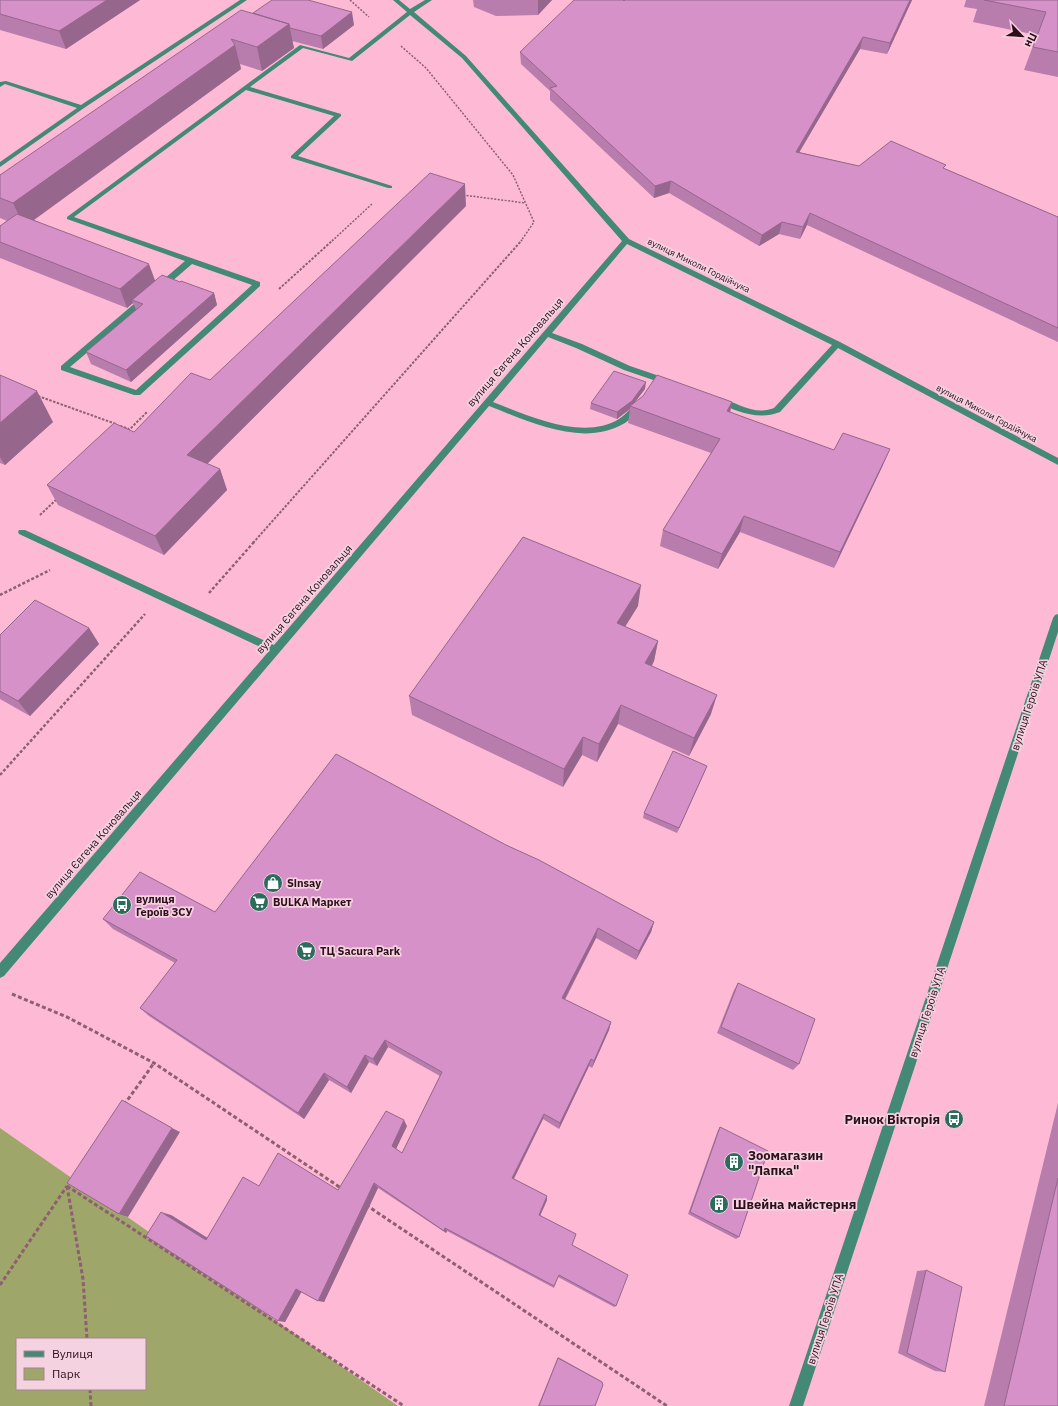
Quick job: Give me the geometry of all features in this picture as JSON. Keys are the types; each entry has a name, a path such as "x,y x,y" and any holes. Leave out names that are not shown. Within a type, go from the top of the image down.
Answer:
{"street":[{"path":"0,165 82,107 244,0"},
{"name":"вулиця Миколи Гордійчука","path":"396,0 464,57 626,241 837,344 1058,462"},
{"path":"295,44 350,60 410,12 430,0"},
{"path":"190,261 64,368 137,393 257,284 69,218 302,46"},
{"path":"0,85 4,82 82,107"},
{"path":"245,88 339,115 293,157 390,187"},
{"name":"вулиця Євгена Коновальця","path":"0,972 626,241"},
{"path":"546,334 578,346 655,382 678,386"},
{"path":"713,398 756,413 771,413 777,410 837,344"},
{"path":"488,403 560,427 579,430 598,430 614,426 629,417 645,396"},
{"path":"22,532 276,650"},
{"name":"вулиця Героїв УПА","path":"796,1406 1058,618"}],"path":[{"path":"192,611 527,234 534,222 513,175 426,68 350,0"},
{"path":"288,281 390,187"},
{"path":"458,195 526,203"},
{"path":"36,395 129,429"},
{"path":"124,435 152,408"},
{"path":"22,532 61,494"},
{"path":"0,595 76,558"},
{"path":"0,775 147,612"},
{"path":"7,992 67,1017 154,1064 345,1191"},
{"path":"122,1108 154,1064"},
{"path":"0,1285 72,1179"},
{"path":"67,1186 83,1279 87,1338"},
{"path":"67,1186 404,1406"},
{"path":"364,1204 667,1406"},
{"path":"90,1390 91,1406"}],"green space":[{"path":"0,1128 398,1406 0,1406"}],"building":[{"path":"0,0 107,0 59,31 0,14"},
{"path":"272,0 308,0 352,12 321,36 290,28 289,24 253,13"},
{"path":"574,0 910,0 890,43 863,37 796,152 859,166 891,141 946,165 943,168 1058,217 1058,328 810,213 803,227 782,222 762,235 671,181 655,186 550,88 557,86 520,52"},
{"path":"984,0 1058,0 1058,52 1033,47 1046,12"},
{"path":"241,10 289,24 257,47 231,39 235,45 13,203 0,198 0,175"},
{"path":"430,173 465,184 187,455 220,469 155,536 47,485 114,423 134,432 191,373 210,380"},
{"path":"17,214 149,264 120,289 0,242 0,226"},
{"path":"162,275 214,293 126,370 86,352 143,304 132,300"},
{"path":"614,371 646,382 632,401 617,412 591,403"},
{"path":"0,375 37,391 0,423"},
{"path":"657,375 732,402 727,411 834,450 843,433 890,449 840,552 744,516 722,554 663,530 720,439 630,406 643,396"},
{"path":"523,537 641,585 617,623 658,641 645,663 717,695 694,738 621,705 599,744 583,737 564,769 409,696"},
{"path":"35,600 89,628 18,701 0,691 0,635"},
{"path":"673,751 707,766 679,828 644,813"},
{"path":"336,754 654,922 639,951 598,928 562,998 611,1022 594,1061 591,1059 560,1123 544,1114 512,1178 547,1196 539,1215 576,1234 572,1245 628,1275 616,1306 559,1275 554,1286 445,1228 444,1231 374,1183 318,1301 296,1289 278,1321 146,1236 161,1212 206,1240 243,1177 259,1186 278,1153 338,1190 386,1111 404,1120 392,1146 402,1153 442,1072 385,1040 373,1059 365,1055 347,1087 324,1073 298,1113 140,1008 177,960 103,919 140,872 215,912"},
{"path":"738,983 815,1019 799,1064 721,1027"},
{"path":"122,1100 172,1128 119,1214 67,1183"},
{"path":"720,1127 768,1151 739,1237 690,1212"},
{"path":"1058,1178 1058,1406 1004,1406"},
{"path":"926,1270 962,1287 945,1372 907,1353"},
{"path":"558,1358 602,1382 603,1385 595,1406 539,1406"}],"place":[{"name":"Sinsay","path":"273,883"},
{"name":"BULKA Маркет","path":"259,902"},
{"name":"вулиця Героїв ЗСУ","path":"122,905"},
{"name":"ТЦ Sacura Park","path":"306,951"},
{"name":"Ринок Вікторія","path":"954,1119"},
{"name":"Зоомагазин \"Лапка\"","path":"734,1162"},
{"name":"Швейна майстерня","path":"719,1204"}]}
